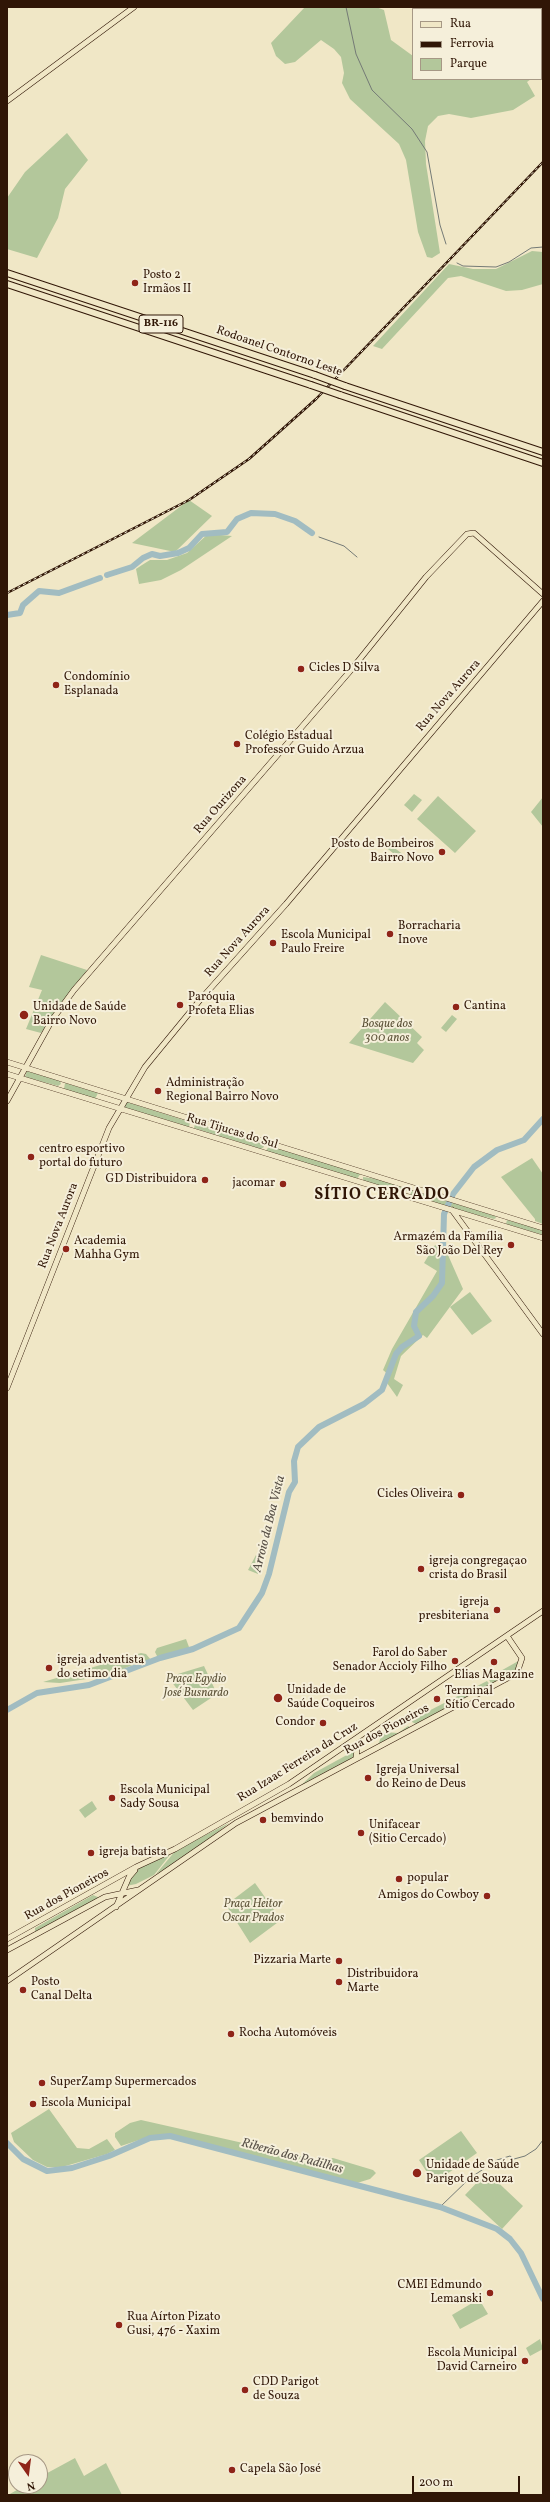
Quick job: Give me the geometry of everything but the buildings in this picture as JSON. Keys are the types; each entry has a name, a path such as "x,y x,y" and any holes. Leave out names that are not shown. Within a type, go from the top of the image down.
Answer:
{"highway":[{"name":"Rodoanel Contorno Leste","path":"7,273 543,452"},
{"name":"Rodoanel Contorno Leste","path":"7,284 543,462"}],"main road":[{"path":"7,101 134,7"},
{"name":"Rua Ourizona","path":"7,1101 18,1077 52,1020 74,990 352,670 426,577 467,534 474,533 543,594"},
{"name":"Rua Nova Aurora","path":"7,1388 85,1187 120,1107 145,1067 200,1000 286,904 543,601"},
{"name":"Rua Tijucas do Sul","path":"7,1062 61,1080 365,1172 543,1228"},
{"name":"Rua Tijucas do Sul","path":"7,1074 120,1107 193,1131 543,1238"},
{"path":"58,1089 63,1085 61,1080"},
{"path":"100,1102 99,1096 104,1092"},
{"path":"193,1131 192,1125 197,1121"},
{"path":"261,1152 266,1148 264,1141"},
{"path":"361,1183 360,1177 365,1172"},
{"path":"403,1195 408,1191 407,1186"},
{"path":"451,1209 543,1334"},
{"path":"495,1223 499,1219 497,1214"},
{"path":"465,1227 469,1219 475,1217"},
{"path":"505,1226 503,1220 508,1217"},
{"name":"Rua Izaac Ferreira da Cruz","path":"136,1867 175,1849 268,1796 348,1745 543,1611"},
{"name":"Rua dos Pioneiros","path":"267,1806 517,1672 522,1658 507,1636"},
{"path":"348,1745 357,1749 356,1758"},
{"name":"Rua Izaac Ferreira da Cruz","path":"7,1981 141,1890 210,1840 267,1806"},
{"path":"115,1908 129,1877 136,1867"},
{"name":"Rua dos Pioneiros","path":"7,1939 136,1867"},
{"name":"Rua dos Pioneiros","path":"7,1950 105,1897 141,1890"},
{"path":"105,1897 113,1899 115,1908"},
{"path":"33,1925 33,1935"},
{"path":"25,1930 25,1940"}],"green space":[{"path":"305,7 376,7 384,10 391,40 412,55 412,80 530,80 527,82 535,96 513,110 471,118 449,114 438,116 428,126 425,141 426,164 440,253 432,258 427,257 418,232 406,160 399,144 350,99 342,83 344,73 341,57 334,49 321,40 295,62 285,64 276,56 271,43"},
{"path":"543,7 542,72 542,8 512,8"},
{"path":"67,133 88,160 65,189 58,218 37,258 7,249 7,198 25,172"},
{"path":"532,251 543,252 543,284 522,290 506,291 461,276 448,278 382,349 373,346 449,264 473,269 496,269"},
{"path":"189,500 212,516 175,552 132,543"},
{"path":"208,534 232,536 181,570 161,580 139,584 136,569 150,560 167,560 187,553"},
{"path":"414,794 422,800 412,812 404,805"},
{"path":"438,796 476,831 455,853 417,819"},
{"path":"543,797 543,827 531,812"},
{"path":"385,841 404,855 402,860 384,846"},
{"path":"41,955 87,970 41,1033 26,1029 42,990 29,987"},
{"name":"Bosque dos 300 anos","path":"385,1002 422,1037 417,1043 424,1050 413,1063 349,1043"},
{"path":"452,1015 457,1019 446,1032 441,1028"},
{"path":"27,1071 60,1081 61,1084 58,1086 25,1077"},
{"path":"65,1083 98,1093 95,1099 64,1089"},
{"path":"127,1102 190,1122 189,1127 123,1107"},
{"path":"195,1124 263,1143 264,1147 261,1149 194,1128"},
{"path":"269,1146 361,1173 357,1179 266,1151"},
{"path":"532,1158 543,1174 543,1224 535,1221 535,1219 501,1177"},
{"path":"363,1177 378,1179 407,1188 407,1190 405,1192 391,1190 363,1181"},
{"path":"412,1190 495,1216 496,1218 494,1219 473,1214 410,1195"},
{"path":"507,1220 543,1230 543,1235 506,1224"},
{"path":"435,1245 448,1255 463,1289 427,1338 423,1335 401,1356 394,1379 403,1385 397,1397 387,1383 390,1376 383,1370 392,1349 437,1271 424,1263"},
{"path":"470,1292 492,1321 472,1335 450,1307"},
{"path":"256,1555 264,1558 258,1574 248,1570"},
{"path":"186,1639 189,1647 185,1650 158,1658 155,1652 157,1648"},
{"path":"141,1653 146,1654 151,1660 135,1664 106,1676 60,1683 43,1682"},
{"path":"522,1659 516,1673 492,1685 488,1678"},
{"name":"Praça Egydio José Busnardo","path":"204,1666 217,1694 193,1710 168,1677"},
{"path":"487,1681 491,1686 418,1725 412,1722 413,1719"},
{"path":"408,1726 411,1728 378,1745 383,1732 398,1733"},
{"path":"356,1750 356,1757 296,1790 314,1773"},
{"path":"92,1801 97,1809 85,1818 79,1810"},
{"path":"229,1823 186,1858 156,1874 176,1850"},
{"path":"173,1851 154,1875 136,1884 126,1886 137,1868"},
{"name":"Praça Heitor Oscar Prados","path":"255,1883 281,1920 250,1943 226,1905"},
{"path":"93,1895 100,1898 35,1934 35,1928"},
{"path":"49,2109 77,2148 89,2149 107,2139 115,2150 107,2154 62,2167 47,2167 33,2160 14,2142 11,2133"},
{"path":"141,2120 314,2159 333,2158 373,2170 376,2173 370,2179 357,2183 173,2135 151,2136 121,2146 115,2137 115,2133 130,2123"},
{"path":"461,2131 477,2153 434,2183 419,2160"},
{"path":"487,2172 523,2206 502,2229 465,2195"},
{"path":"479,2299 488,2314 460,2329 452,2315"},
{"path":"540,2339 543,2349 530,2356 526,2348"},
{"path":"75,2458 84,2476 106,2463 122,2495 8,2495 48,2494 48,2473"}],"waterway":[{"path":"346,7 356,54 372,90 412,129 427,152 440,225 446,244"},
{"path":"457,263 463,266 496,267 509,262 531,248 543,247"},
{"path":"107,575 132,567 143,558 152,554 160,556 178,553 189,548 202,534 227,532 237,519 251,513 275,514 295,521 312,533"},
{"path":"319,537 344,546 357,557"},
{"path":"7,615 20,613 23,605 39,591 59,593 100,578"},
{"name":"Arroio da Boa Vista","path":"7,1710 37,1693 89,1685 160,1658 193,1649 239,1628 262,1593 269,1574 289,1492 295,1482 294,1461 298,1447 319,1427 364,1404 382,1390 396,1354 402,1347 419,1336 414,1326 416,1312 433,1296 442,1283 444,1214 453,1194 474,1167 497,1150 524,1140 543,1119"},
{"name":"Riberão dos Padilhas","path":"7,2143 23,2159 47,2171 72,2168 109,2156 150,2138 170,2136 440,2207 497,2229 510,2239 521,2253 543,2299"},
{"path":"440,2207 470,2178 497,2160 510,2156 514,2159 525,2156 536,2149 543,2140"}],"railway":[{"path":"7,593 189,500 249,459 316,399 543,162"}],"place":[{"name":"Posto 2 Irmãos II","path":"135,283"},
{"name":"Cicles D Silva","path":"301,669"},
{"name":"Condomínio Esplanada","path":"56,685"},
{"name":"Colégio Estadual Professor Guido Arzua","path":"237,744"},
{"name":"Posto de Bombeiros Bairro Novo","path":"442,852"},
{"name":"Borracharia Inove","path":"390,934"},
{"name":"Escola Municipal Paulo Freire","path":"273,943"},
{"name":"Paróquia Profeta Elias","path":"180,1005"},
{"name":"Cantina","path":"456,1007"},
{"name":"Unidade de Saúde Bairro Novo","path":"24,1015"},
{"name":"Administração Regional Bairro Novo","path":"158,1091"},
{"name":"centro esportivo portal do futuro","path":"31,1157"},
{"name":"GD Distribuidora","path":"205,1180"},
{"name":"jacomar","path":"283,1184"},
{"name":"Armazém da Família São João Del Rey","path":"511,1245"},
{"name":"Academia Mahha Gym","path":"66,1249"},
{"name":"Cicles Oliveira","path":"461,1495"},
{"name":"igreja congregaçao crista do Brasil","path":"421,1569"},
{"name":"igreja presbiteriana","path":"497,1610"},
{"name":"Farol do Saber Senador Accioly Filho","path":"455,1661"},
{"name":"Elias Magazine","path":"494,1662"},
{"name":"igreja adventista do setimo dia","path":"49,1668"},
{"name":"Unidade de Saúde Coqueiros","path":"278,1698"},
{"name":"Terminal Sítio Cercado","path":"437,1699"},
{"name":"Condor","path":"323,1723"},
{"name":"Igreja Universal do Reino de Deus","path":"368,1778"},
{"name":"Escola Municipal Sady Sousa","path":"112,1798"},
{"name":"bemvindo","path":"263,1820"},
{"name":"Unifacear (Sitio Cercado)","path":"361,1833"},
{"name":"igreja batista","path":"91,1853"},
{"name":"popular","path":"399,1879"},
{"name":"Amigos do Cowboy","path":"487,1896"},
{"name":"Pizzaria Marte","path":"339,1961"},
{"name":"Distribuidora Marte","path":"339,1982"},
{"name":"Posto Canal Delta","path":"23,1990"},
{"name":"Rocha Automóveis","path":"231,2034"},
{"name":"SuperZamp Supermercados","path":"42,2083"},
{"name":"Escola Municipal","path":"33,2104"},
{"name":"Unidade de Saúde Parigot de Souza","path":"417,2173"},
{"name":"CMEI Edmundo Lemanski","path":"490,2293"},
{"name":"Rua Aírton Pizato Gusi, 476 - Xaxim","path":"119,2325"},
{"name":"Escola Municipal David Carneiro","path":"525,2361"},
{"name":"CDD Parigot de Souza","path":"245,2390"},
{"name":"Capela São José","path":"232,2470"}],"district":[{"name":"SÍTIO CERCADO","path":"382,1196"}]}
